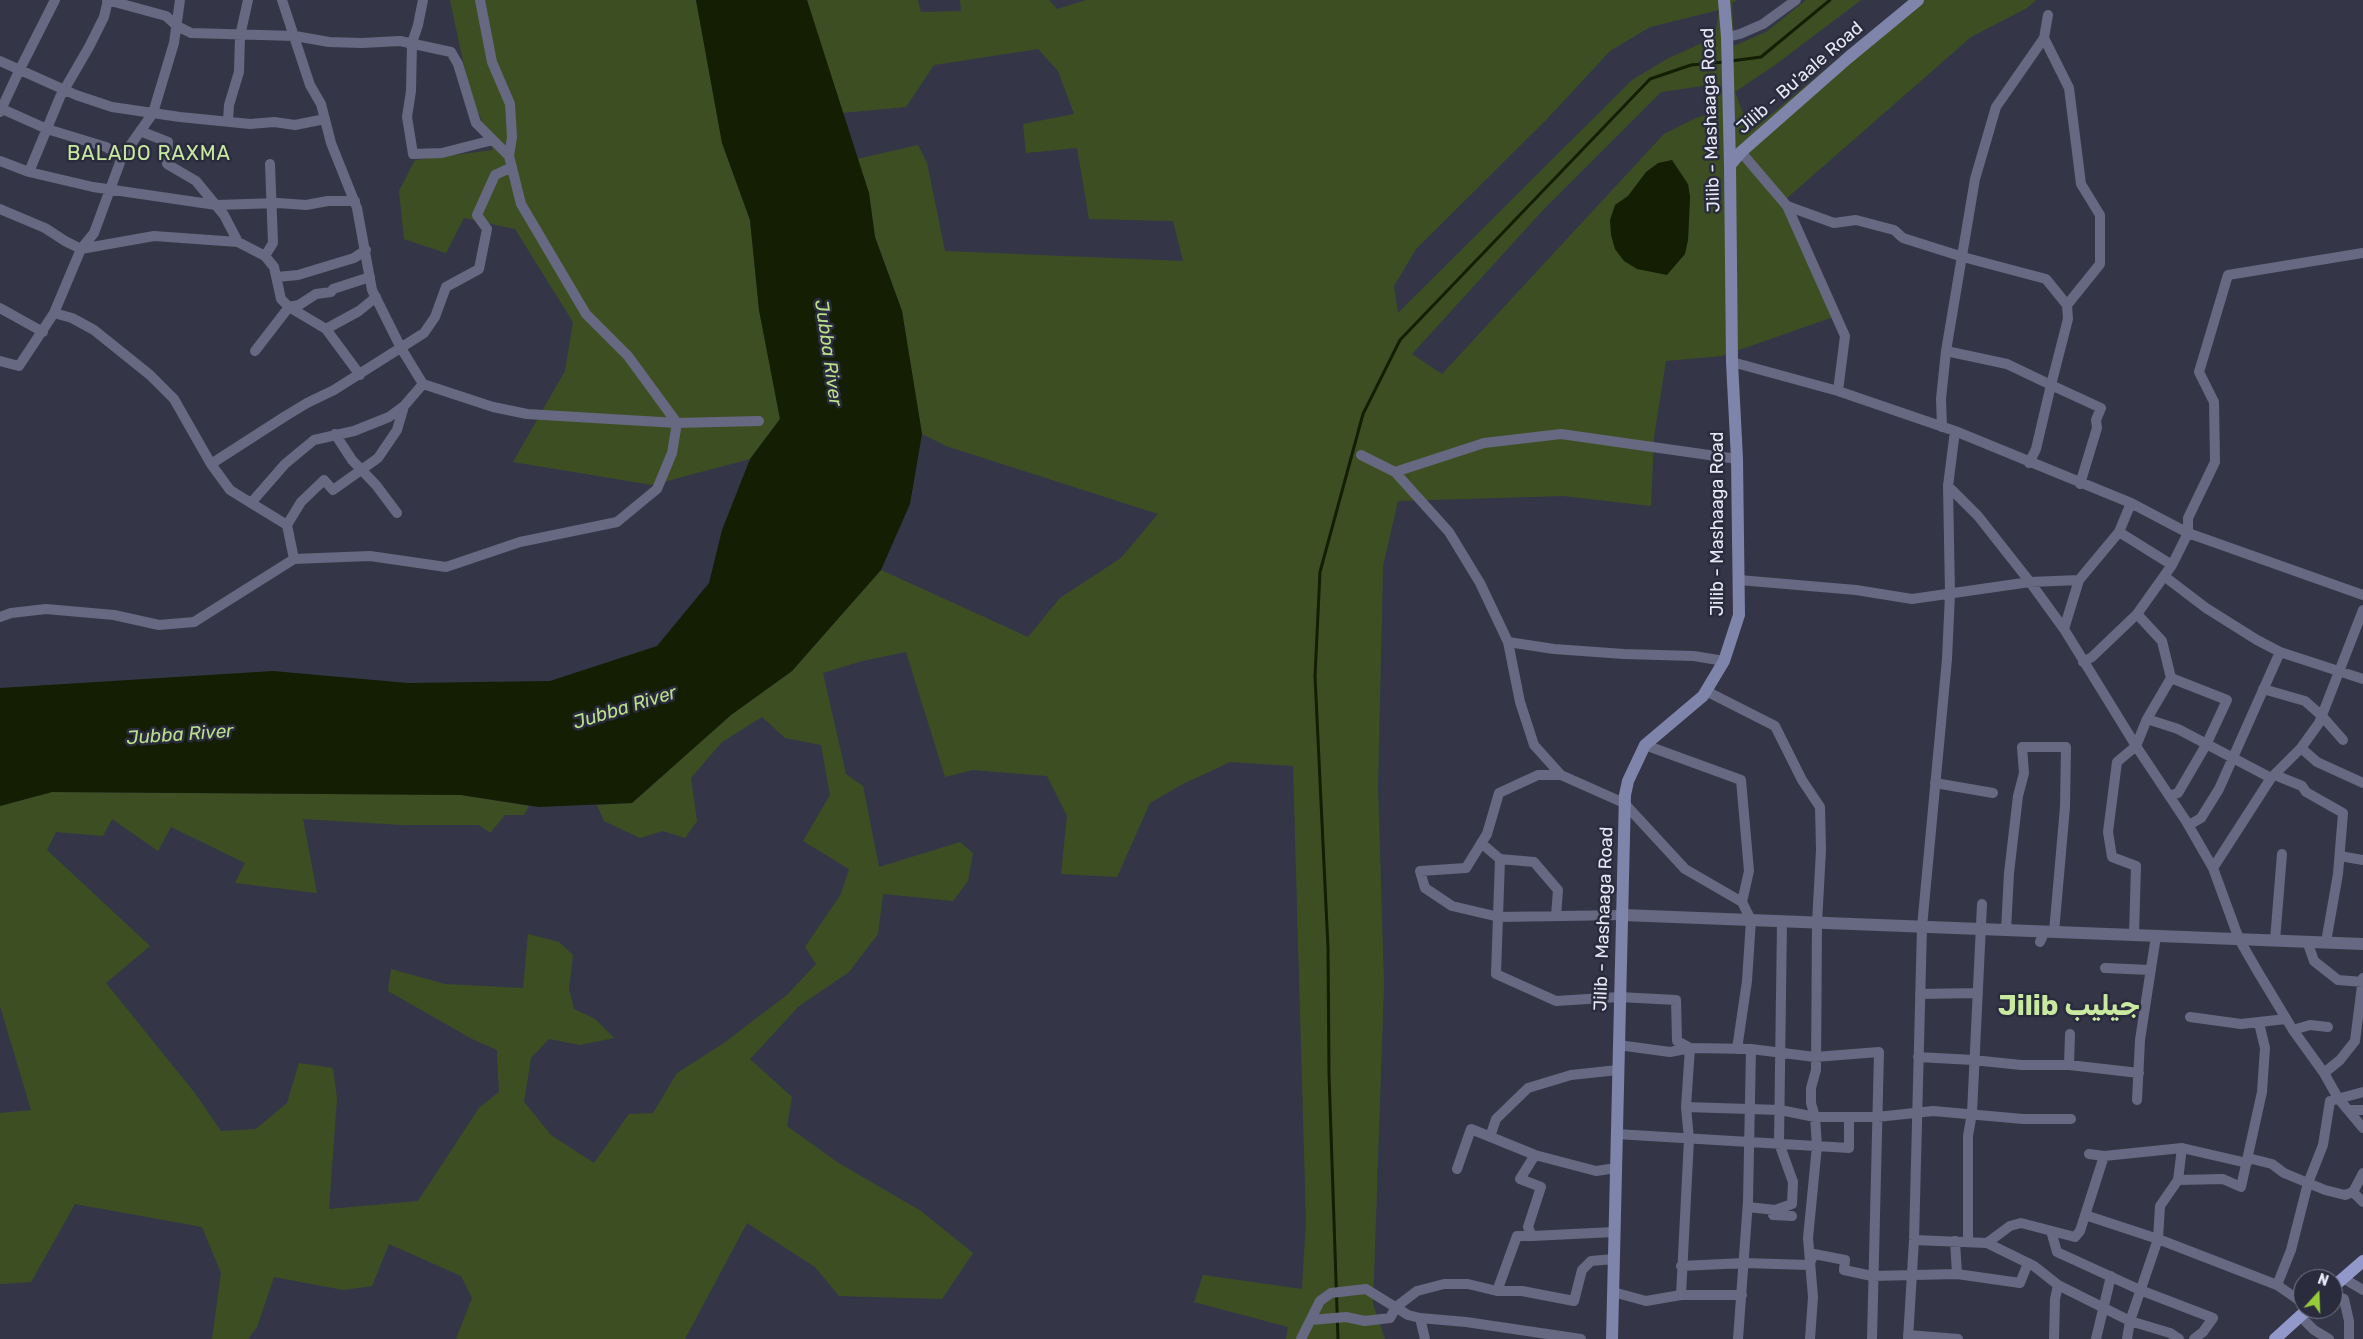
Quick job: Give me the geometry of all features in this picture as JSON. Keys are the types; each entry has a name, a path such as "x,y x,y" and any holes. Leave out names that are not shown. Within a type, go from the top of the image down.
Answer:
{"main road":[{"name":"Jilib - Mashaaga Road","path":"1612,1339 1619,997 1623,915 1624,803 1628,781 1644,745 1703,696 1724,661 1739,616 1738,459 1732,362 1730,165 1724,0"},
{"name":"Jilib - Bu'aale Road","path":"1730,165 1849,56 1918,0"},
{"path":"2343,1279 2363,1261"},
{"path":"2275,1339 2297,1319"}],"street":[{"path":"55,0 0,110 47,129 106,147 122,157"},
{"path":"29,172 64,90 104,17 108,0 166,16 177,26 191,32 240,36 295,36 329,42 400,41 451,52 458,64 476,123 509,156"},
{"path":"0,361 19,366 54,313 81,249 94,233 122,157 153,113 164,80 177,26 180,0"},
{"path":"228,121 229,105 239,72 240,36 248,0"},
{"path":"282,0 310,85 321,104 331,143 355,201 370,277 376,297 401,348 423,384 493,407 527,414 676,423 759,421"},
{"path":"423,0 412,43 411,91 407,117 413,154 442,154 493,140"},
{"path":"0,618 10,614 46,609 114,615 159,625 194,622 294,559 370,556 446,567 520,542 616,522 657,489 672,453 676,423 628,356 586,314 521,204 509,156 512,136 510,104 492,62 480,0"},
{"path":"1726,43 1762,24 1796,0"},
{"path":"1942,427 1941,399 1946,351 1975,179 1996,107 2044,38 2048,15"},
{"path":"2044,38 2069,88 2081,184 2100,215 2100,264 2067,305"},
{"path":"0,61 64,90 112,107 250,124 274,122 295,125 325,119"},
{"path":"140,131 168,142 167,164 196,181 224,215 238,242"},
{"path":"1742,152 1788,206 1845,336 1838,391"},
{"path":"0,161 29,172 111,190 216,205 271,203 306,205 328,201 355,201"},
{"path":"265,256 273,243 270,164"},
{"path":"211,464 307,403 334,390 424,333 435,317 446,287 479,269 487,229 477,215 495,175 512,167"},
{"path":"1788,206 1834,223 1856,220 1894,230 1903,238 1963,257 2046,279 2067,305 2068,319 2036,449 2029,463"},
{"path":"0,209 46,228 81,249 154,236 238,242 265,256 274,267 281,300 289,307 326,329 360,374"},
{"path":"277,277 298,275 354,258 366,250"},
{"path":"2083,662 2092,657 2137,614 2172,565 2188,534 2188,518 2216,462 2214,402 2199,372 2228,275 2363,253"},
{"path":"255,351 289,307 299,305 316,294 331,292 333,289 370,277"},
{"path":"326,329 359,312 376,297"},
{"path":"0,308 43,332"},
{"path":"54,313 72,318 94,330 150,375 174,399 211,464 230,490 287,525"},
{"path":"1946,351 2007,364 2101,408 2096,420 2097,428 2080,484"},
{"path":"1732,362 1838,391 1955,431 2080,484 2131,503 2188,534 2363,595"},
{"path":"250,503 285,464 314,440 372,424 389,417 404,406 423,384"},
{"path":"294,559 287,525 301,502 324,480 333,490 378,458 397,430 404,406"},
{"path":"1955,431 1948,486 1950,594 1922,927 1914,1240 1908,1337 1958,1339"},
{"path":"334,434 361,471 376,485 396,513"},
{"path":"1395,472 1484,443 1560,434 1738,459"},
{"path":"1361,455 1395,472 1449,532 1480,583 1508,642 1520,702 1534,745 1561,775"},
{"path":"1948,486 1978,516 2064,629 2136,746 2188,825 2213,868 2239,939 2286,1020 2324,1072 2338,1098 2363,1128"},
{"path":"2064,629 2079,580 2119,532 2131,503"},
{"path":"2119,532 2172,565"},
{"path":"2164,576 2206,608 2280,652 2341,670 2363,679"},
{"path":"1739,580 1856,590 1912,599 2030,582 2079,580"},
{"path":"2213,868 2273,777 2301,748 2322,716 2363,610"},
{"path":"2134,935 2136,866 2112,857 2108,832 2118,762 2136,746 2147,719 2171,678 2162,642 2137,614"},
{"path":"1508,642 1554,649 1694,656 1724,661"},
{"path":"2188,825 2201,818 2219,789 2232,756 2280,652"},
{"path":"2169,796 2178,793 2206,745 2227,700 2171,678"},
{"path":"2263,689 2305,701 2322,716 2343,740"},
{"path":"1706,691 1775,726 1802,780 1820,807 1821,850 1817,923 1816,1070 1811,1088 1811,1103 1815,1117 1817,1146 1808,1238 1813,1297 1810,1339"},
{"path":"2147,719 2178,729 2206,745 2273,777 2302,786 2306,792 2343,813 2340,856 2326,942"},
{"path":"1644,745 1742,780 1749,871 1742,902"},
{"path":"2006,930 2009,873 2018,796 2024,773 2022,747 2066,747 2065,807 2047,935"},
{"path":"2301,748 2317,762 2363,783"},
{"path":"1738,1049 1747,981 1751,920 1742,902 1685,869 1624,803 1561,775 1538,775 1499,793 1486,834 1466,868 1420,871 1425,888 1452,906 1499,917 1623,915 1751,920 1782,921 1817,923 2006,930 2047,935 2134,935 2363,944"},
{"path":"1935,783 1993,793"},
{"path":"1481,843 1500,859 1534,862 1558,890 1556,916"},
{"path":"2275,940 2282,854"},
{"path":"2340,856 2363,860"},
{"path":"1500,859 1496,974 1556,1001 1619,997 1676,1000 1676,1041 1690,1048"},
{"path":"1968,1241 1968,1136 1972,1113 1973,1060 1982,904"},
{"path":"1782,921 1779,1037 1782,1054 1779,1143 1793,1182 1792,1204"},
{"path":"2138,1100 2140,1040 2156,936"},
{"path":"2307,942 2314,961 2338,980 2363,981 2359,1042 2324,1072"},
{"path":"2105,968 2150,970"},
{"path":"1920,994 1978,993"},
{"path":"2190,1017 2242,1024 2286,1020"},
{"path":"2178,1180 2223,1179 2242,1187 2262,1092 2265,1048 2258,1023"},
{"path":"2293,1030 2310,1025 2328,1027"},
{"path":"2069,1064 2070,1034"},
{"path":"1618,1045 1670,1052 1690,1048 1751,1049 1815,1057 1879,1052 1877,1191 1872,1276 1872,1339"},
{"path":"1681,1296 1681,1266 1689,1139 1686,1107 1690,1048"},
{"path":"1738,1339 1748,1207 1751,1049"},
{"path":"1918,1057 1973,1060 2022,1066 2069,1064 2139,1073"},
{"path":"1490,1137 1496,1119 1528,1088 1571,1075 1618,1070"},
{"path":"2277,1285 2291,1250 2308,1183 2323,1145 2330,1102 2338,1098 2363,1092"},
{"path":"1686,1107 1780,1110 1815,1117 1877,1117 1917,1111 1972,1113 2023,1119 2071,1119"},
{"path":"2348,1110 2363,1110"},
{"path":"1616,1134 1849,1148 1849,1118"},
{"path":"1457,1169 1471,1130 1535,1155 1596,1171 1616,1168"},
{"path":"2127,1339 2130,1321 2158,1239 2160,1206 2178,1180 2182,1148"},
{"path":"2089,1154 2104,1156 2182,1148 2272,1164 2284,1173 2345,1195 2353,1192 2363,1173"},
{"path":"1532,1236 1528,1227 1541,1187 1520,1179 1535,1155"},
{"path":"1987,1243 2015,1224 2029,1224 2075,1237 2080,1231 2104,1156"},
{"path":"2353,1192 2363,1202"},
{"path":"1748,1207 1775,1210 1792,1204 1810,1206"},
{"path":"1775,1210 1773,1215 1792,1216"},
{"path":"2085,1215 2158,1239 2277,1285 2293,1296"},
{"path":"2051,1231 2057,1252 2140,1290 2213,1318 2203,1332 2194,1339"},
{"path":"1497,1291 1517,1236 1614,1232"},
{"path":"1914,1240 1987,1243 2034,1266 2058,1285 2104,1310 2130,1321 2170,1333 2179,1339"},
{"path":"1956,1241 1957,1274"},
{"path":"1810,1265 1814,1254 1845,1260 1844,1270 1872,1276 1957,1274 2020,1283 2028,1264"},
{"path":"1311,1320 1346,1317 1365,1320 1390,1318 1396,1307 1417,1291 1444,1284 1468,1284 1497,1291 1522,1291 1574,1301 1582,1270 1591,1261 1614,1259"},
{"path":"1681,1266 1744,1264 1810,1265"},
{"path":"2096,1339 2111,1276"},
{"path":"2343,1284 2363,1290"},
{"path":"2054,1339 2055,1299 2058,1285"},
{"path":"1301,1339 1320,1301 1331,1293 1366,1289 1408,1315 1420,1318 1466,1322 1580,1339"},
{"path":"1613,1292 1646,1301 1681,1296 1742,1295"},
{"path":"2343,1299 2349,1321 2349,1339"},
{"path":"1420,1318 1424,1339"},
{"path":"2308,1319 2314,1330 2329,1339"}],"green space":[{"path":"450,0 696,0 722,143 750,220 759,310 780,419 750,459 652,485 513,462 565,371 573,322 515,229 464,218 446,253 404,239 399,191 415,160 493,150 469,89"},
{"path":"807,0 918,0 921,12 961,11 960,0 1049,0 1057,9 1086,0 1737,0 1732,3 1734,46 1766,32 1806,0 1861,0 1775,65 1735,92 1750,132 1909,0 2036,0 2027,8 1971,37 1787,198 1836,316 1722,356 1666,361 1654,437 1651,506 1563,496 1398,501 1383,566 1378,786 1384,984 1373,1304 1385,1339 1286,1339 1288,1327 1194,1302 1203,1275 1302,1289 1306,1221 1293,766 1230,762 1181,785 1150,803 1117,877 1061,874 1067,816 1047,776 973,770 945,777 906,652 862,661 823,673 846,774 863,786 879,867 960,842 973,853 968,881 953,901 883,894 878,934 849,972 799,1006 750,1059 792,1097 787,1126 837,1162 921,1211 973,1253 942,1299 839,1296 815,1267 747,1223 685,1339 456,1339 472,1298 461,1276 389,1244 372,1286 343,1290 274,1277 257,1327 248,1339 212,1339 221,1273 202,1227 75,1204 31,1282 0,1284 0,1113 31,1110 0,1006 0,806 52,792 461,795 529,806 524,815 505,815 490,833 479,825 402,825 303,819 317,893 235,883 245,863 171,827 158,851 112,819 103,836 56,832 47,850 150,946 106,983 194,1092 221,1131 256,1129 287,1103 299,1063 333,1068 337,1099 329,1209 418,1201 479,1108 499,1092 497,1050 472,1039 388,991 391,969 445,984 523,988 528,934 559,942 573,955 569,989 574,1009 595,1019 614,1038 580,1045 549,1039 531,1058 524,1102 551,1135 594,1163 629,1114 653,1113 677,1073 724,1043 787,995 816,964 805,947 841,894 849,869 803,841 830,795 821,745 785,738 762,717 722,742 691,778 697,821 685,838 663,831 640,838 604,821 597,805 632,803 731,715 792,671 881,570 1028,637 1060,598 1121,558 1158,514 946,446 922,434 902,311 875,237 869,193 857,159 918,145 927,163 945,251 1183,261 1173,221 1089,219 1077,148 1026,153 1023,124 1074,114 1058,71 1038,49 934,65 906,107 842,113","holes":["1719,10 1715,37 1667,59 1632,80 1398,313 1394,286 1416,249 1546,120 1610,51 1650,27","1716,84 1718,112 1696,118 1664,134 1442,374 1412,354 1543,210 1661,92","1688,184 1690,197 1688,240 1615,205 1628,196"]}],"water":[{"name":"Jubba River","path":"696,0 807,0 869,193 875,237 902,311 922,434 910,504 881,570 792,671 731,715 632,803 539,807 461,795 52,792 0,806 0,688 273,671 408,683 550,681 657,646 709,583 722,530 750,459 780,419 759,310 750,220 722,143"},
{"path":"1672,160 1688,184 1690,197 1688,240 1685,254 1667,275 1637,269 1624,261 1615,249 1611,235 1610,220 1615,205 1628,196 1646,172 1658,163"}],"waterway":[{"path":"1731,61 1761,57 1830,0"},
{"path":"1338,1339 1329,1074 1328,948 1315,676 1320,572 1363,414 1400,340 1650,79 1691,65 1725,62"}],"district":[{"name":"BALADO RAXMA","path":"149,154"},
{"name":"Jilib جيليب","path":"2069,1007"}]}
